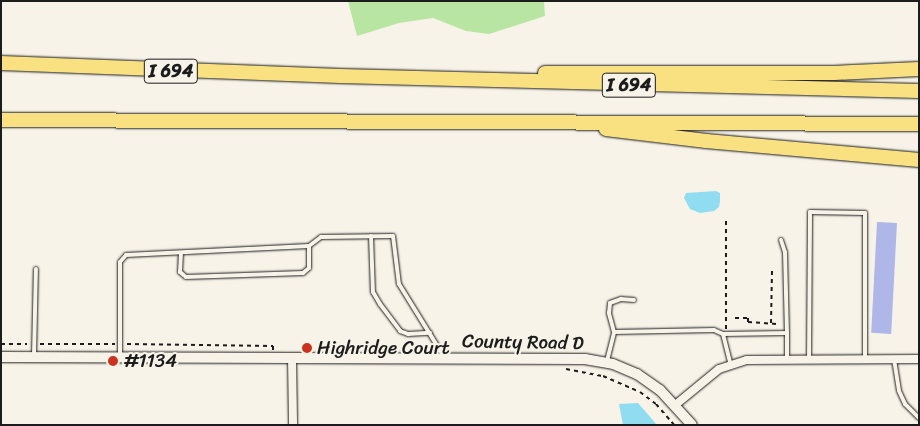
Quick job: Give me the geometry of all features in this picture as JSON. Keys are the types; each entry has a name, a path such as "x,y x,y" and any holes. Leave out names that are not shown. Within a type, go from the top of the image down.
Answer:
{"highway":[{"name":"I 694","path":"1,63 340,76 919,91"},
{"path":"340,76 642,72 826,73 919,69"},
{"name":"I 694","path":"1,120 919,124"},
{"path":"574,123 634,133 919,160"}],"street":[{"name":"County Road D","path":"1,357 585,359 606,363 637,374 660,390 692,425"},
{"path":"292,358 293,425"},
{"path":"674,406 719,369 747,360 919,359"}],"lane":[{"path":"809,360 810,212 864,213 864,359"},
{"path":"371,236 373,292 380,304 400,331 408,334 430,333"},
{"path":"120,358 120,262 126,255 309,246 321,237 393,236 399,284 446,359"},
{"path":"781,240 785,252 787,360"},
{"path":"181,253 180,272 186,277 303,273 309,268 309,246"},
{"path":"34,357 36,270"},
{"path":"606,363 614,332 609,313 610,303 621,299 634,300"},
{"path":"614,332 714,330 724,334 787,333"},
{"path":"724,334 725,350 731,365"},
{"path":"894,359 899,391 905,404 919,418"}],"path":[{"path":"724,334 726,220"},
{"path":"771,323 772,269"},
{"path":"735,318 748,318 748,322 777,324"},
{"path":"568,369 603,376 640,392 656,404 674,425"}],"green space":[{"path":"348,1 544,1 545,16 489,34 466,31 433,18 399,23 357,36"}],"water":[{"path":"716,191 720,193 720,201 719,207 714,211 700,213 690,209 684,198 686,193"},
{"path":"638,403 657,425 623,425 619,404"}],"building":[{"path":"877,222 897,223 891,334 871,333"}],"place":[{"name":"Highridge Court","path":"307,348"},
{"name":"#1134","path":"113,361"}]}
